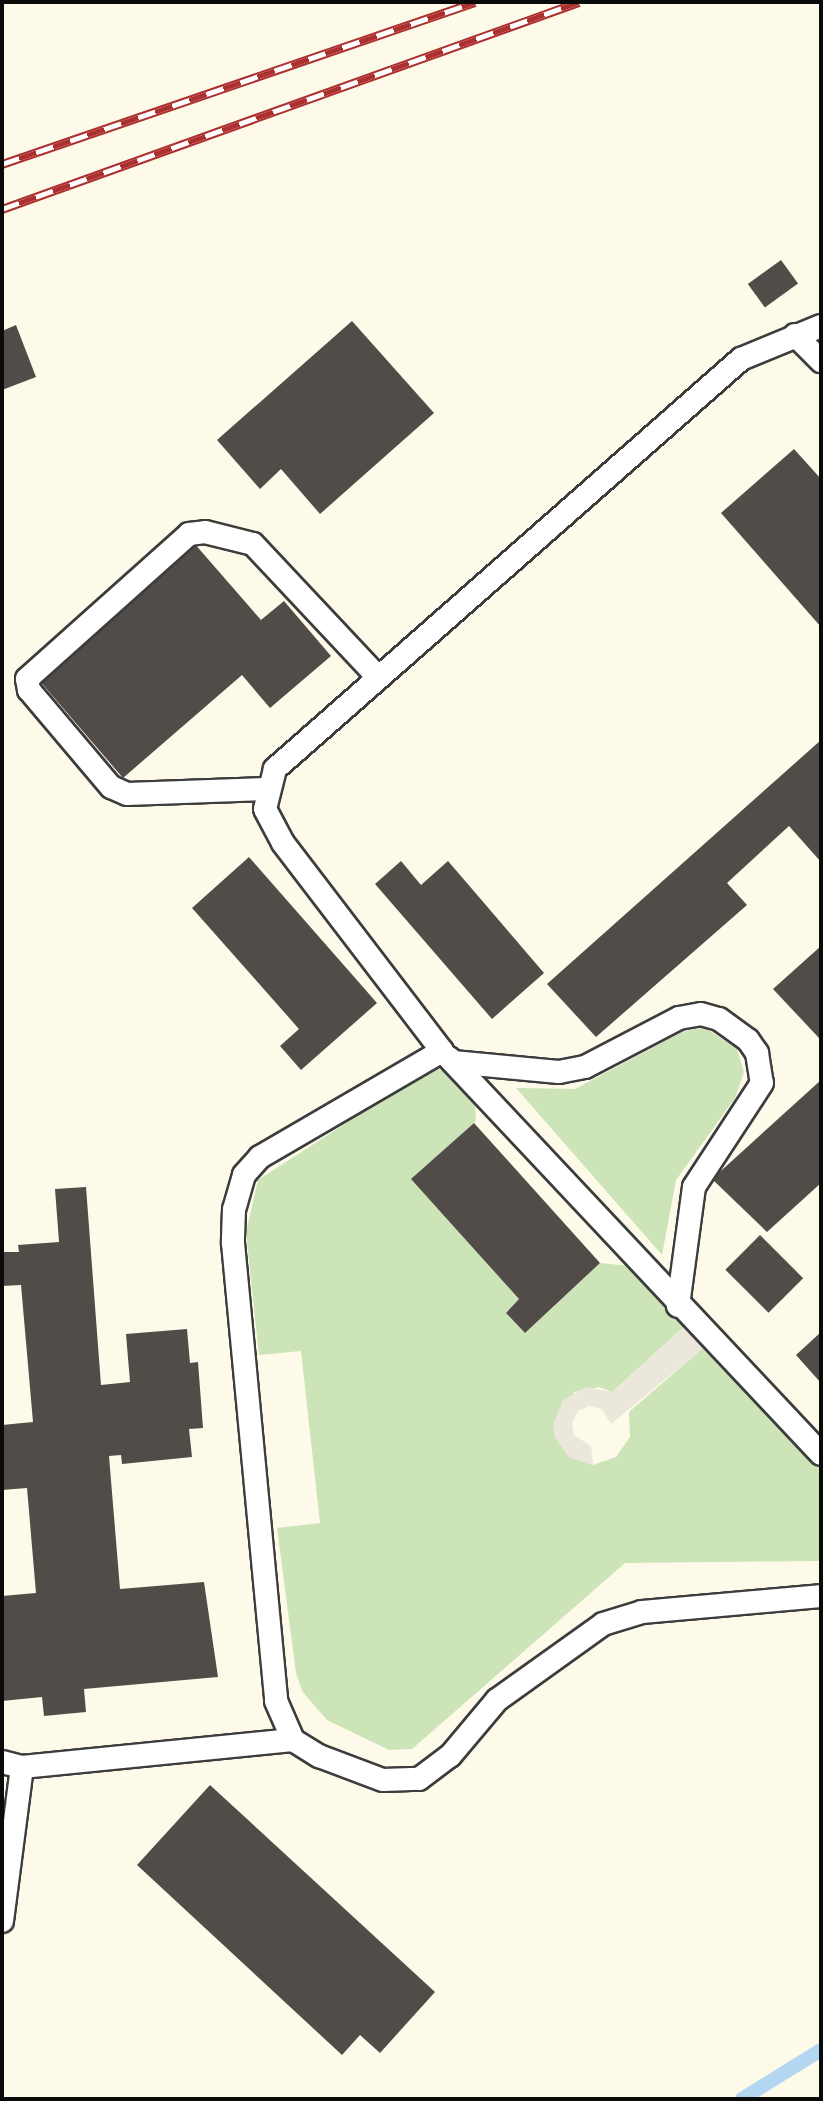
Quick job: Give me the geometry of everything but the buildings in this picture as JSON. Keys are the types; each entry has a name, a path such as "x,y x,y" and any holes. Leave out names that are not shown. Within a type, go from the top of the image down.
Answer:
{"lane":[{"path":"821,326 741,359 377,676 275,769 266,789 265,809 283,843 447,1056 678,1306 821,1454"},
{"path":"795,335 821,361"},
{"path":"266,789 127,794 111,787 29,690 27,679 189,534 205,532 253,544 377,676"},
{"path":"678,1306 694,1187 762,1083 757,1053 748,1040 719,1019 701,1014 679,1018 572,1069 528,1072 447,1056 260,1157 244,1175 234,1209 233,1243 276,1701 293,1740 319,1756 383,1780 419,1779 450,1756 497,1700 603,1624 642,1612 821,1596"},
{"path":"2,1921 12,1764 293,1740"}],"green space":[{"path":"704,1027 737,1049 744,1072 735,1098 676,1180 662,1255 516,1088 575,1089 682,1032"},
{"path":"433,1067 448,1073 475,1101 476,1121 412,1179 519,1299 506,1313 525,1333 600,1263 630,1266 686,1325 612,1392 599,1387 574,1392 569,1457 593,1465 616,1457 630,1437 629,1412 704,1347 821,1462 821,1561 625,1563 412,1749 389,1750 327,1720 302,1691 296,1673 277,1528 320,1523 301,1351 259,1355 246,1232 258,1180"}],"shaded area":[{"path":"686,1325 704,1347 611,1424 602,1409 589,1406 578,1411 572,1423 574,1435 591,1446 593,1465 569,1457 555,1438 553,1425 563,1400 586,1387 612,1392"}],"waterway":[{"path":"742,2099 821,2050"}],"railway":[{"path":"2,164 475,2"},
{"path":"2,209 579,2"}]}
